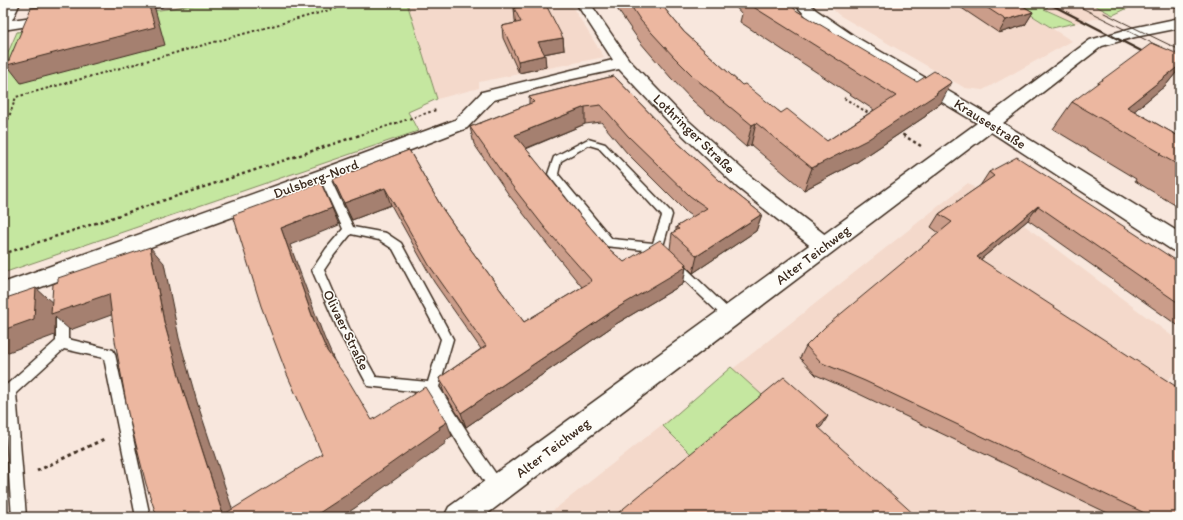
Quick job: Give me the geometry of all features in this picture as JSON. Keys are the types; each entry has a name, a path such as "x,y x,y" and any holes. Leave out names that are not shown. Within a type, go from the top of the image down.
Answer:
{"street":[{"path":"3,25 13,3"},
{"path":"110,10 157,3"},
{"name":"Lothringer Straße","path":"583,3 623,63 675,118 744,182 825,246"},
{"name":"Krausestraße","path":"801,3 811,13 848,39 990,123 1180,244"},
{"path":"3,25 64,17"},
{"name":"Alter Teichweg","path":"459,517 730,317 1096,43 1132,33 1180,23"},
{"name":"Dulsberg-Nord","path":"3,292 62,278 461,124 488,96 556,78 623,63"}],"lane":[{"path":"658,247 667,215 602,146 588,142 557,159 553,174 609,242 658,247 730,317"},
{"path":"324,176 349,230 382,236 397,246 447,339 432,388 468,446 498,488"},
{"name":"Olivaer Straße","path":"349,230 330,252 318,270 345,332 372,382 432,388"},
{"path":"19,517 9,391 62,343 62,297"},
{"path":"62,343 109,354 143,517"}],"path":[{"path":"3,134 16,97 355,3"},
{"path":"844,98 870,114"},
{"path":"3,254 442,108"},
{"path":"896,130 942,159"},
{"path":"16,481 125,429"}],"shaded area":[{"path":"407,3 570,3 604,57 479,82 479,88 437,99"},
{"path":"826,3 1011,3 1072,41 983,90 965,88 839,15"},
{"path":"1041,3 1090,3 1113,15 1075,23 1044,8 1047,7"},
{"path":"968,183 1180,342 1180,367 1167,381 1180,517 545,517"}],"green space":[{"path":"205,3 407,3 437,99 408,112 418,131 3,273 3,64 17,32"},
{"path":"1012,3 1041,3 1048,7 1044,9 1075,23 1052,28"},
{"path":"1090,3 1118,3 1128,8 1113,15"},
{"path":"731,367 762,395 694,457 663,426"}],"building":[{"path":"65,3 148,3 155,27 7,65 31,8"},
{"path":"545,3 563,38 538,42 545,55 518,61 502,26 521,22 514,8"},
{"path":"629,3 660,3 684,32 742,85 745,84 781,113 787,109 827,141 896,96 747,3 788,3 797,11 917,82 934,71 952,82 936,93 937,94 867,140 812,168 756,123 752,125 696,79 641,21"},
{"path":"980,3 1018,3 1033,12 1006,20"},
{"path":"1152,43 1180,55 1180,65 1127,107 1180,137 1180,166 1159,154 1161,153 1072,102"},
{"path":"614,76 678,143 720,181 762,214 697,256 672,233 679,229 676,227 707,208 690,196 628,136 601,105 585,107 515,135 578,213 609,249 624,262 660,240 686,264 684,265 686,267 617,308 461,413 439,378 486,346 429,265 385,188 344,203 333,179 409,150 442,208 524,322 592,281 545,228 506,178 470,127 534,102 529,97"},
{"path":"1017,157 1180,263 1180,304 1038,206 977,257 1180,389 1180,517 1153,517 865,381 822,363 806,346 825,327 952,222 939,214 994,176 989,172"},
{"path":"321,183 332,208 281,228 314,321 327,351 347,378 372,420 425,387 447,422 439,427 440,429 313,517 157,517 146,484 128,413 115,341 109,294 51,314 53,284 58,282 58,278 150,247 164,322 182,387 223,515 322,454 286,372 261,306 233,215"},
{"path":"36,288 34,319 3,330 3,299"},
{"path":"784,377 828,416 817,426 917,517 613,517"}],"tram line":[{"path":"1072,3 1180,57"},
{"path":"1104,13 1180,50"}],"railway":[{"path":"1048,3 1151,56"}]}
